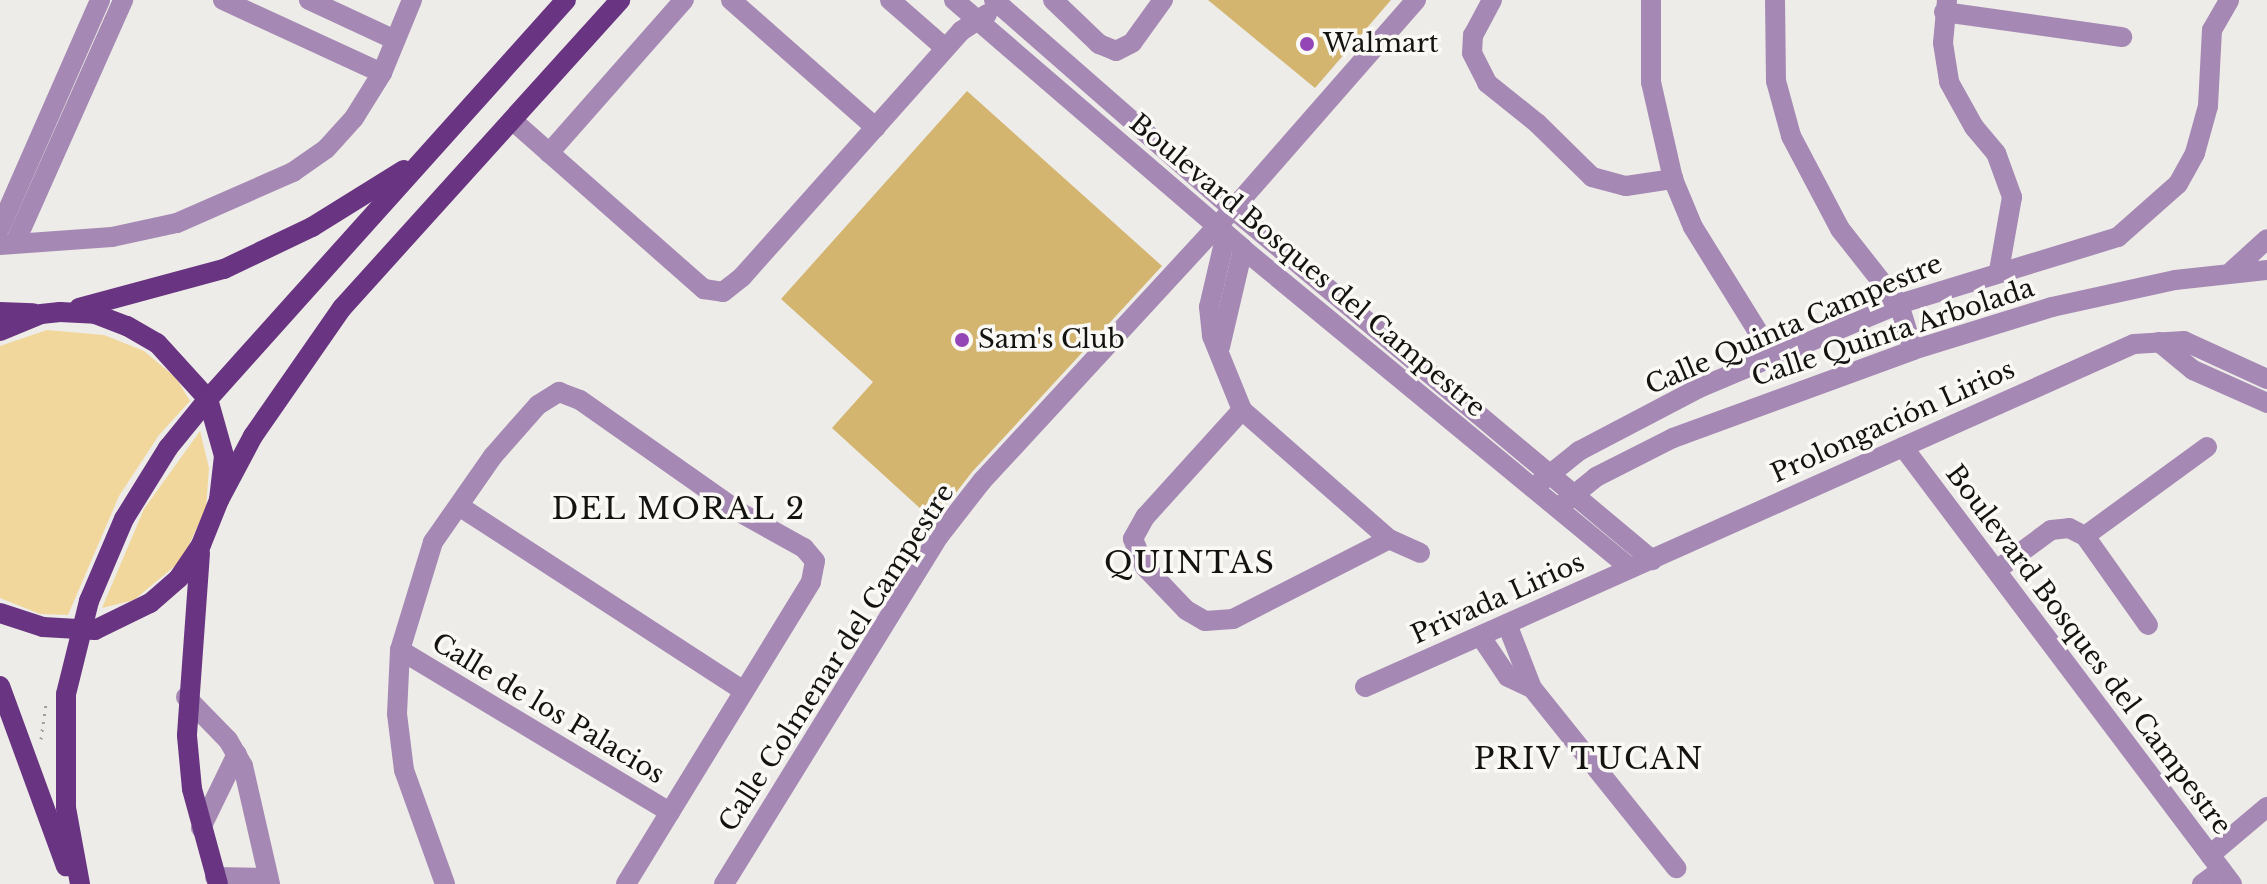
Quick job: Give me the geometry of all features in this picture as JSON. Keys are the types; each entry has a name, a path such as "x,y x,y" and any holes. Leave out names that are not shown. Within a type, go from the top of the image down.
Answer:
{"main road":[{"path":"80,884 63,762 66,694 79,629 104,557 128,510 168,448 208,399 566,0"},
{"path":"0,613 43,627 109,627 150,603 179,578 201,545 219,500 253,436 342,308 620,0"},
{"path":"0,331 51,313 224,269 355,203 431,151"},
{"path":"0,312 95,314 157,343 208,399 224,456 219,500"},
{"path":"201,545 186,697 192,789 216,880"},
{"path":"0,686 73,884"}],"street":[{"path":"4,233 100,0"},
{"path":"4,233 123,0"},
{"path":"223,0 382,73"},
{"path":"309,0 395,40"},
{"path":"4,233 112,237 177,223 280,179 326,149 354,118 382,73 412,0"},
{"path":"549,153 684,0"},
{"path":"731,0 876,128"},
{"path":"890,0 945,48"},
{"path":"1053,0 1099,44 1116,51 1132,43 1163,0"},
{"name":"Calle Colmenar del Campestre","path":"724,884 948,525 982,481 1222,230 1233,209 1416,0"},
{"path":"1492,0 1478,23 1472,53 1487,83 1537,123 1592,177 1626,186 1673,179"},
{"path":"1651,0 1651,82 1673,179 1693,227 1773,356"},
{"path":"1775,0 1776,81 1791,136 1840,229 1899,304 1913,350"},
{"name":"Calle Quinta Campestre","path":"1533,488 1623,427 1773,356 1899,304 2118,237 2178,184 2195,153 2208,106 2212,30 2229,0"},
{"path":"1999,271 2012,197 2007,176 1949,82 1945,6 2122,37"},
{"path":"512,120 704,289 723,292 742,277 979,8"},
{"name":"Boulevard Bosques del Campestre","path":"979,8 1233,209 1652,560"},
{"name":"Boulevard Bosques del Campestre","path":"979,8 1243,249 1630,568"},
{"path":"1222,230 1209,307 1212,336 1220,347 1242,410 1389,539 1420,553"},
{"path":"2232,271 2267,239"},
{"path":"1220,347 1243,249"},
{"name":"Calle Quinta Arbolada","path":"1558,508 1623,461 1673,438 1913,350 2052,307 2232,271 2267,270"},
{"name":"Prolongación Lirios","path":"1652,560 2113,351 2159,342 2184,341 2267,379"},
{"path":"2159,342 2193,370 2267,403"},
{"path":"445,884 404,770 397,714 400,650 428,554 459,506 538,405 559,392 580,400 741,513 804,548 815,561 811,582 742,690 626,884"},
{"path":"1242,410 1145,517 1133,539 1145,567 1186,610 1205,621 1233,619 1389,539"},
{"name":"Boulevard Bosques del Campestre","path":"1903,447 1998,569 2221,870"},
{"path":"2085,536 2207,447"},
{"path":"459,506 742,690"},
{"path":"1998,569 2051,530 2069,528 2085,536 2148,625"},
{"name":"Privada Lirios","path":"1365,687 1652,560"},
{"path":"1507,624 1532,688 1676,868"},
{"path":"1481,637 1508,677 1532,688"},
{"name":"Calle de los Palacios","path":"400,650 670,812"},
{"path":"186,697 237,754 269,881 216,880"},
{"path":"201,828 237,754"},
{"path":"2202,884 2221,870 2267,807"}],"shaded area":[{"path":"47,330 104,335 144,351 176,378 190,401 159,435 119,496 68,615 40,614 0,598 0,346"},
{"path":"200,431 209,468 206,508 182,560 134,600 102,608 144,509"}],"building":[{"name":"Walmart","path":"1208,0 1391,0 1315,88"},
{"name":"Sam's Club","path":"967,91 1162,266 972,472 934,521 832,428 873,382 781,299"}],"place":[{"name":"Walmart","path":"1307,44"},
{"name":"Sam's Club","path":"962,340"}],"district":[{"name":"DEL MORAL 2","path":"679,509"},
{"name":"QUINTAS","path":"1190,563"},
{"name":"PRIV TUCAN","path":"1589,759"}]}
